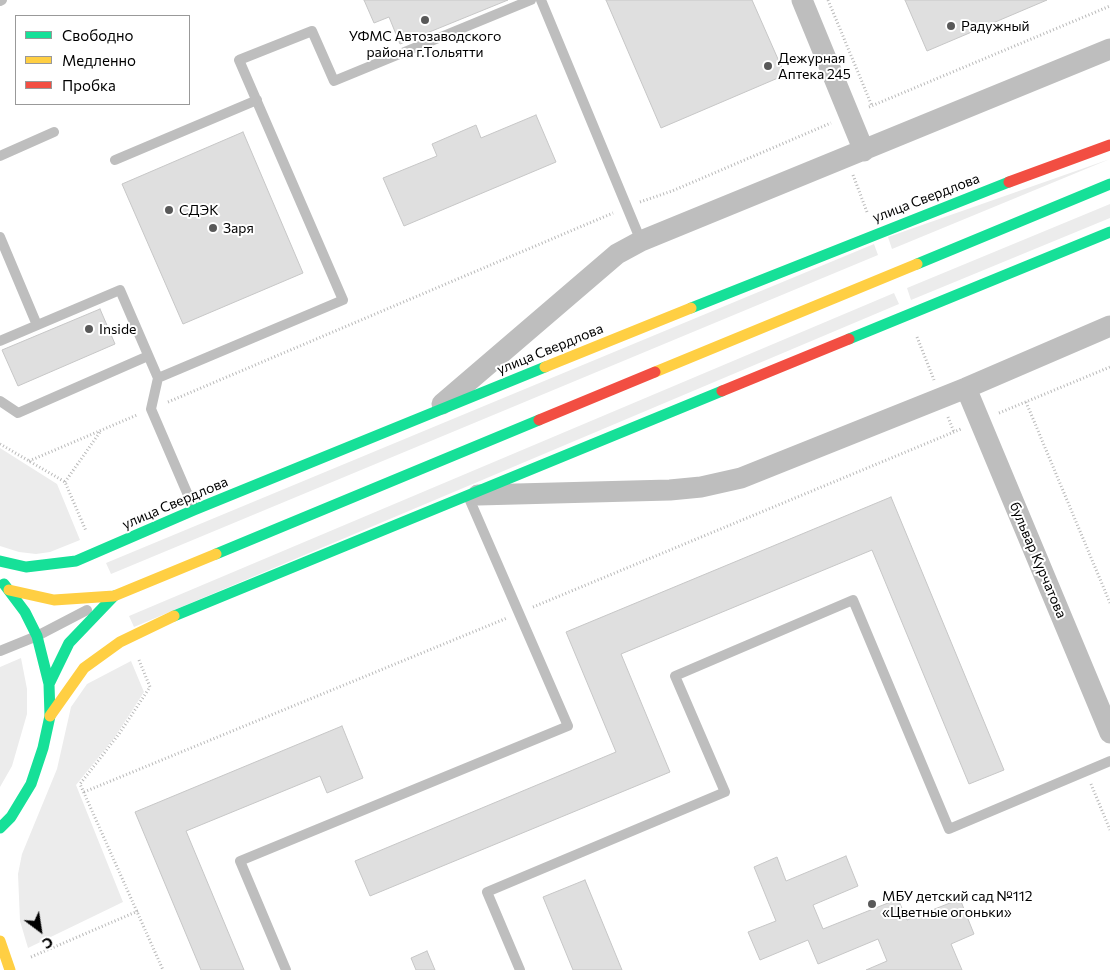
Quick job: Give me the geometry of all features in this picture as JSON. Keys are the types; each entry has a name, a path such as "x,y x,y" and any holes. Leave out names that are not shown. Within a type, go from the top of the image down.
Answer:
{"main road":[{"name":"улица Свердлова","path":"0,561 26,567 76,562 194,510 431,413 951,204 1110,145"},
{"path":"9,590 54,600 114,596 1110,184"},
{"path":"50,716 84,668 103,652 130,636 160,622 1110,232"},
{"path":"0,580 25,612 37,636 49,684 50,716 43,748 31,784 11,817 3,840"},
{"path":"49,684 69,643 114,596"},
{"path":"0,828 11,817"},
{"path":"0,941 10,968"}],"street":[{"path":"802,0 864,151"},
{"path":"431,413 617,254 641,241 1110,49"},
{"path":"467,495 670,490 701,487 741,478 966,388 1110,326"},
{"name":"бульвар Курчатова","path":"966,388 1110,733"}],"lane":[{"path":"158,378 343,300 240,60 312,31 334,81 531,0"},
{"path":"541,0 641,241"},
{"path":"115,160 257,100"},
{"path":"0,156 54,132"},
{"path":"0,237 37,325"},
{"path":"0,341 120,290 158,378 151,409 194,510"},
{"path":"0,402 18,413 148,356"},
{"path":"286,970 240,861 568,726 467,495"},
{"path":"0,651 37,636 114,596"},
{"path":"520,970 487,892 725,792 676,676 853,600 949,829 1110,761"}],"path":[{"path":"828,0 872,106"},
{"path":"29,462 627,207 672,192 1110,6"},
{"path":"84,792 1110,367"},
{"path":"1026,402 1110,603"},
{"path":"65,482 100,432"},
{"path":"0,444 65,482 96,553"},
{"path":"130,636 150,688 119,734 80,784 163,970"},
{"path":"1086,772 1110,830"},
{"path":"10,968 138,911"}],"shaded area":[{"path":"1110,159 892,249 888,237"},
{"path":"1110,204 1110,218 911,300 907,288"},
{"path":"874,244 878,255 111,574 106,563"},
{"path":"894,293 899,304 134,627 129,616"},
{"path":"0,448 57,484 80,540 50,552 36,554 19,552 0,546"},
{"path":"21,658 27,689 27,714 12,766 0,787 0,667"},
{"path":"131,661 144,692 115,737 76,785 123,902 28,948 20,921 18,874 22,854 57,769 71,707 87,684"}],"building":[{"name":"УФМС Автозаводского района г.Тольятти","path":"364,0 508,0 400,44 389,17 374,23"},
{"path":"606,0 752,0 785,75 661,128"},
{"name":"Радужный","path":"905,0 1047,0 927,51"},
{"path":"536,115 556,162 404,226 383,178 437,156 432,144 476,125 481,138"},
{"name":"Заря","path":"243,132 303,273 183,324 122,184"},
{"path":"100,309 115,344 18,386 2,350"},
{"path":"891,497 1004,770 969,784 872,550 621,654 670,772 370,896 355,861 616,752 566,632"},
{"path":"342,726 363,778 327,793 320,776 186,831 244,970 201,970 135,812"},
{"path":"846,856 858,886 813,905 823,929 898,899 907,920 960,899 974,934 951,944 962,970 866,970 887,961 878,939 818,964 808,940 760,960 748,932 776,921 754,867 777,857 786,881"},
{"path":"585,880 622,970 573,970 543,897"},
{"path":"427,951 435,970 416,970 411,958"}],"traffic: fast":[{"path":"691,308 1009,182"},
{"path":"917,264 1110,184"},
{"path":"849,339 1110,232"},
{"path":"0,561 26,567 76,561 194,510 545,367"},
{"path":"174,616 722,391"},
{"path":"216,554 539,420"},
{"path":"0,828 11,817 31,784 43,748 50,716 49,684 37,636 25,612 4,584"},
{"path":"49,684 69,643 114,596"}],"traffic: slow":[{"path":"655,372 917,264"},
{"path":"545,367 691,308"},
{"path":"9,590 54,600 114,596 216,554"},
{"path":"50,716 84,668 120,642 174,616"},
{"path":"0,941 10,970"}],"traffic: jam":[{"path":"1009,182 1110,145"},
{"path":"722,391 849,339"},
{"path":"539,420 655,372"}],"place":[{"name":"УФМС Автозаводского района г.Тольятти","path":"425,20"},
{"name":"Радужный","path":"951,26"},
{"name":"Дежурная Аптека 245","path":"768,66"},
{"name":"СДЭК","path":"169,210"},
{"name":"Заря","path":"213,228"},
{"name":"Inside","path":"89,329"},
{"name":"МБУ детский сад №112 «Цветные огоньки»","path":"872,904"}]}
